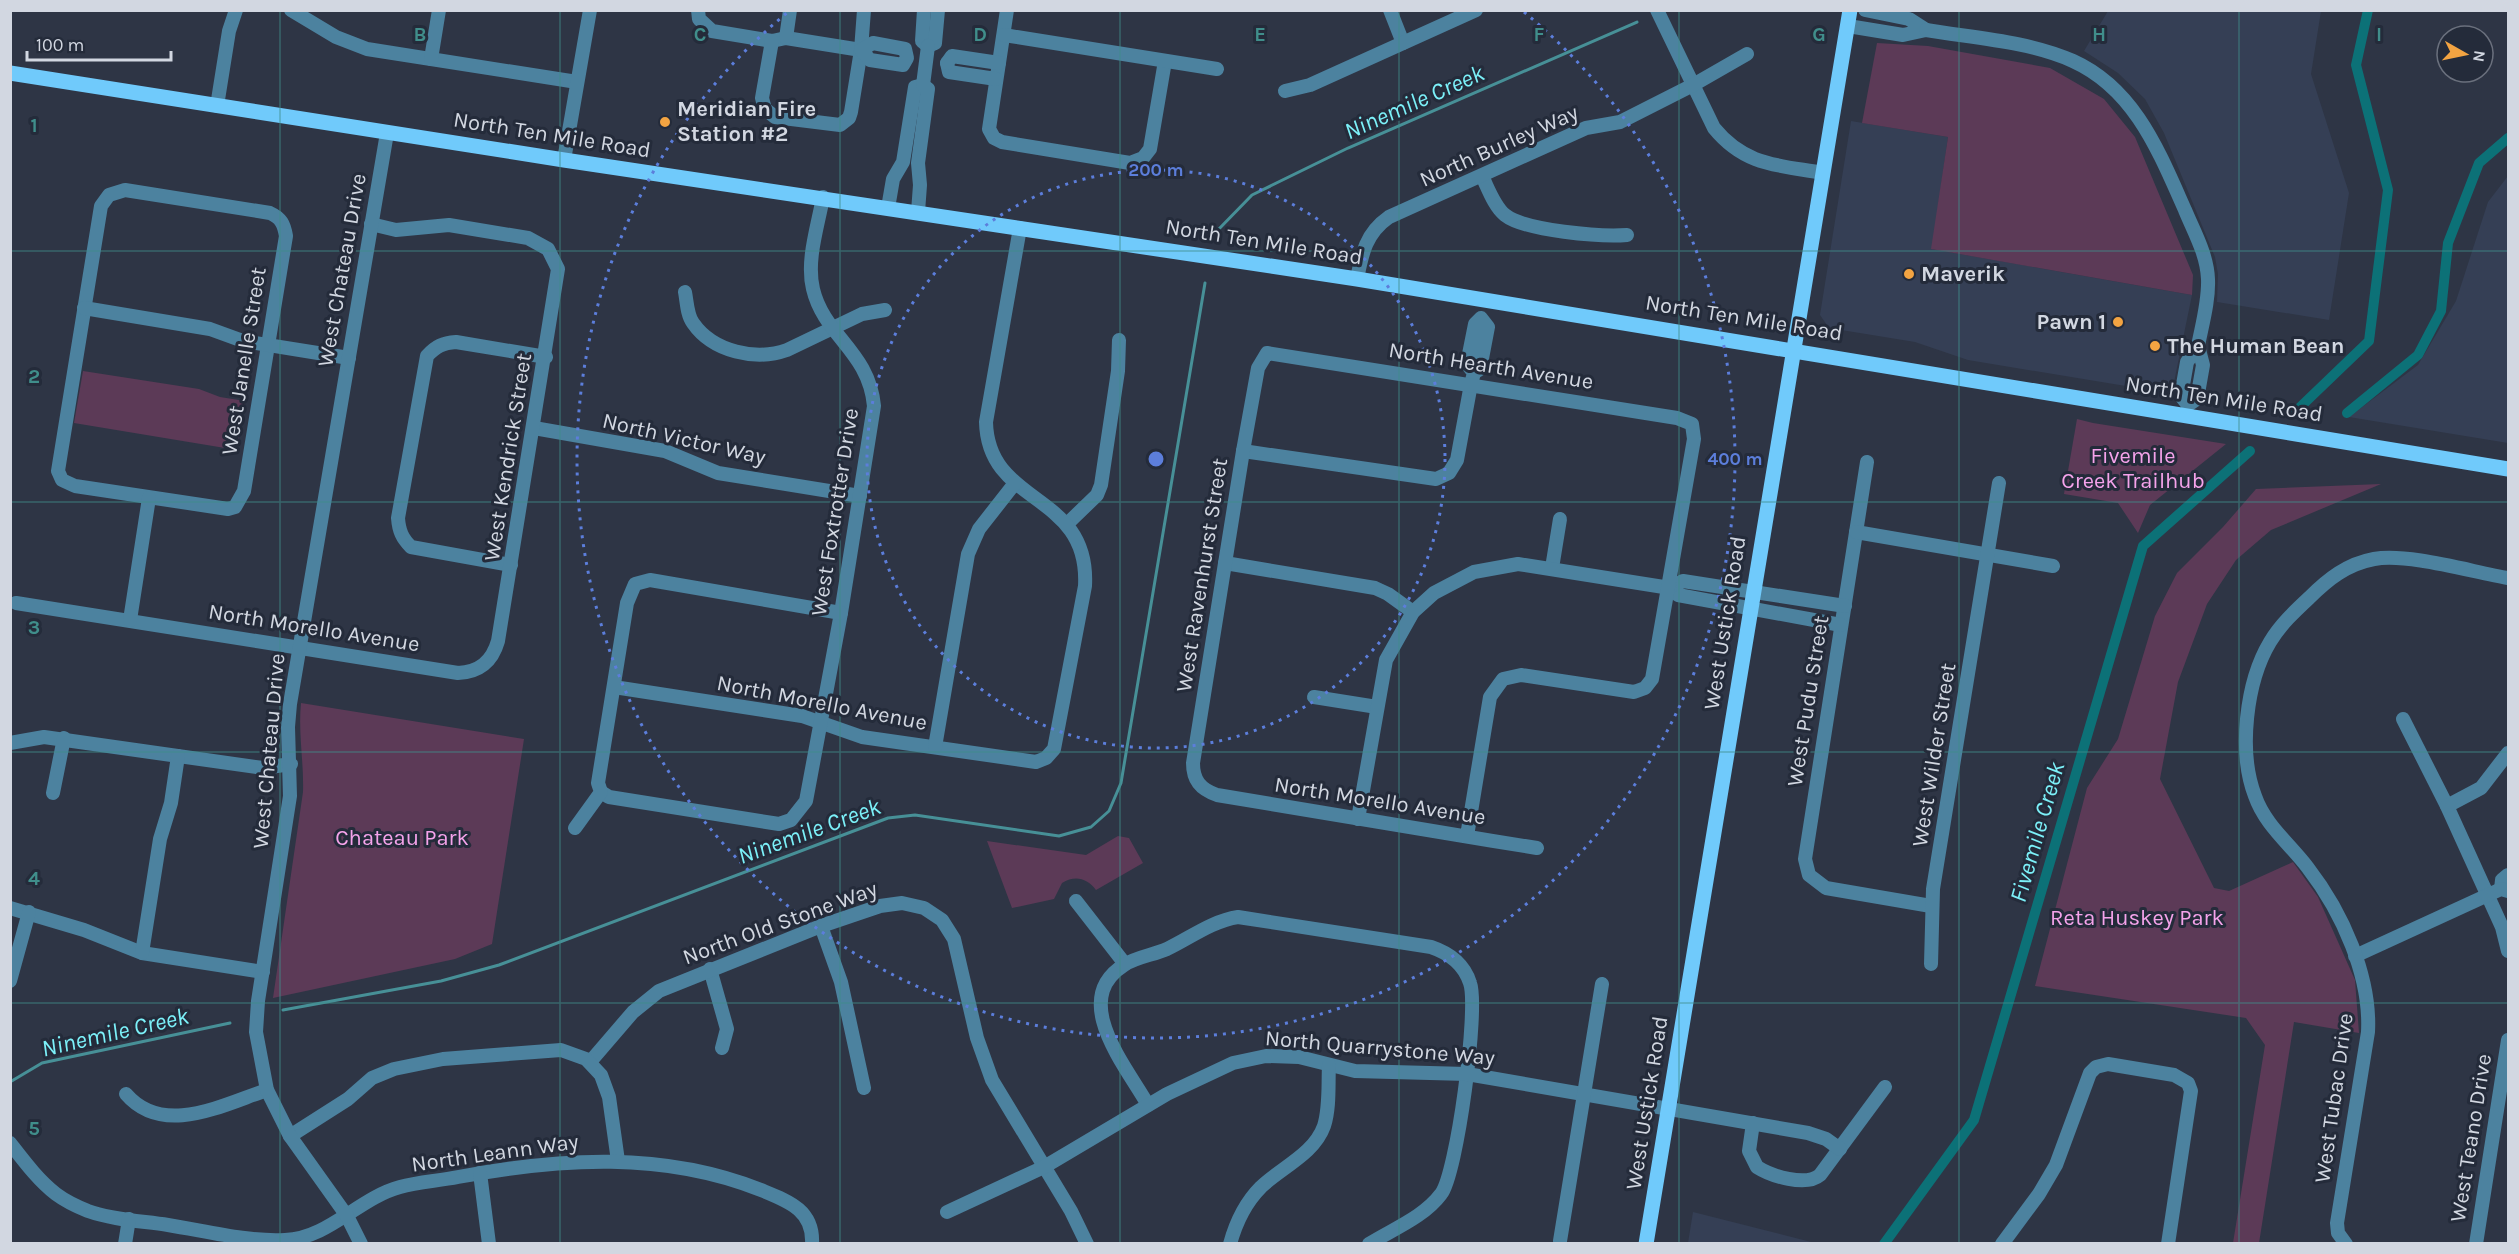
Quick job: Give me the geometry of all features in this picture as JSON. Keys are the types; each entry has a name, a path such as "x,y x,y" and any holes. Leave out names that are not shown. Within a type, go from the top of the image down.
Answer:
{"main road":[{"name":"West Ustick Road","path":"1646,1244 1849,18"},
{"name":"North Ten Mile Road","path":"10,73 387,133 1357,279 2187,410 2508,469"}],"street":[{"path":"217,106 229,31 236,10"},
{"path":"291,10 357,46 577,82"},
{"path":"431,59 439,10"},
{"path":"564,160 590,10"},
{"path":"698,10 703,25 712,31 861,50 873,43 905,49 907,58 947,63"},
{"path":"790,10 762,98 765,109 775,117 834,126 844,123 851,112 861,50 864,10"},
{"path":"924,10 922,41 928,46"},
{"path":"928,46 935,43 938,10"},
{"path":"1007,10 989,129 994,138 1002,142 1130,163 1143,158 1150,149 1165,61"},
{"path":"1390,10 1403,43"},
{"path":"1285,91 1310,85 1476,10"},
{"path":"1657,10 1714,128 1727,144 1742,155 1760,162 1823,173"},
{"path":"1865,10 1909,19 1926,30"},
{"path":"1849,18 1903,35 1926,30 2031,48 2053,54 2087,69 2121,96 2155,141 2205,259 2208,280 2198,346 2203,365 2197,399 2187,410"},
{"path":"1004,35 1217,69"},
{"path":"923,85 928,46"},
{"name":"North Burley Way","path":"1357,279 1362,250 1377,225 1586,128 1620,122 1693,85 1747,54"},
{"path":"996,80 949,72 947,63 952,56 999,63"},
{"path":"888,207 893,179 903,162 915,87 923,85"},
{"path":"918,212 920,185 918,163 928,89 923,85"},
{"name":"West Chateau Drive","path":"361,1244 347,1215 290,1136 267,1090 256,1032 290,796 291,764 288,727 387,133"},
{"path":"1482,176 1496,204 1513,220 1604,237 1627,235"},
{"name":"West Janelle Street","path":"84,308 101,206 109,195 125,190 270,213 282,220 286,236 244,491 235,507 220,510 149,498"},
{"name":"West Foxtrotter Drive","path":"601,792 609,797 779,824 791,820 800,812 806,801 841,613 873,417 873,394 862,363 833,328 820,308 811,276 823,197"},
{"name":"West Kendrick Street","path":"371,224 396,230 449,225 528,238 548,249 554,258 558,280 546,357 498,641 489,661"},
{"path":"1020,228 986,422 992,455 1015,483 1067,524 1097,495 1101,485 1118,371 1119,340"},
{"path":"685,292 692,322 701,332 720,345 753,355 781,352 862,314 885,310"},
{"path":"1243,451 1413,478 1436,479 1449,473 1457,460 1472,379 1467,364 1475,324 1481,318 1484,299"},
{"path":"130,620 149,498 75,486 62,480 58,461 84,308 210,329 243,341 349,358"},
{"path":"511,566 422,551 411,547 403,539 398,518 427,356 435,347 456,342 546,357"},
{"name":"North Hearth Avenue","path":"1267,352 1472,379 1677,418 1692,424 1694,439 1670,588"},
{"name":"West Ravenhurst Street","path":"1217,795 1206,792 1198,784 1193,763 1243,451 1258,368 1267,352"},
{"name":"North Victor Way","path":"534,428 665,451 718,473 860,496"},
{"name":"West Pudu Street","path":"1867,462 1805,859 1809,875 1826,888 1931,906"},
{"path":"935,747 968,554 980,529 1015,483"},
{"name":"West Wilder Street","path":"1931,964 1931,906 1999,483"},
{"path":"1552,568 1560,519"},
{"name":"North Morello Avenue","path":"614,687 822,721 840,732 862,737 1036,762 1046,758 1054,749 1085,586 1082,553 1067,524"},
{"path":"1856,532 2053,566"},
{"name":"West Tubac Drive","path":"2344,1242 2338,1233 2338,1214 2368,1024 2366,989 2355,956 2321,887 2271,825 2255,798 2247,771 2245,742 2260,661 2270,641 2287,618 2328,580 2351,566 2375,559 2399,559 2508,578"},
{"path":"1225,563 1375,588 1389,594 1413,612"},
{"path":"1358,819 1386,660 1413,612 1444,587 1484,569 1518,564 1552,568 1670,588 1678,594 1841,625"},
{"path":"575,828 601,792 598,783 627,603 635,584 650,580 841,613"},
{"path":"1670,588 1683,581 1845,606"},
{"path":"1467,837 1490,697 1503,679 1521,675 1634,692 1645,688 1652,679 1670,588"},
{"name":"North Morello Avenue","path":"16,603 300,646 458,673 469,672 489,661"},
{"path":"1314,697 1377,707"},
{"path":"2403,719 2447,806 2502,927 2508,951"},
{"path":"10,744 37,737 64,738 263,768 291,764"},
{"path":"53,793 64,738"},
{"path":"2447,806 2481,788 2508,753"},
{"path":"142,953 160,839 171,803 178,756"},
{"name":"North Morello Avenue","path":"1217,795 1537,848"},
{"path":"2355,956 2504,890 2502,880 2508,875"},
{"path":"1076,901 1125,964"},
{"name":"North Old Stone Way","path":"590,1062 633,1012 650,997 710,969 880,906 902,903 924,908 942,921 958,950 983,1059 1003,1100 1087,1244"},
{"path":"10,908 29,912 142,953 263,972"},
{"path":"10,981 29,912"},
{"path":"1148,1105 1100,1016 1101,991 1106,981 1125,964 1165,950 1217,923 1238,918 1431,947 1452,956 1460,964 1471,984 1474,999 1467,1074 1450,1175 1442,1193 1426,1209 1369,1244"},
{"path":"821,926 842,982 864,1088"},
{"path":"710,969 727,1029 722,1048"},
{"path":"1560,1241 1602,984"},
{"name":"West Teano Drive","path":"2476,1244 2508,1040"},
{"path":"290,1136 348,1099 372,1078 408,1065 443,1059 561,1050 590,1062 606,1086 618,1161"},
{"name":"North Quarrystone Way","path":"947,1212 1044,1167 1148,1105 1222,1067 1255,1057 1288,1056 1355,1071 1467,1074 1808,1133 1826,1139 1840,1149"},
{"path":"2002,1244 2039,1194 2056,1165 2085,1081 2096,1067 2108,1064 2174,1075 2188,1083 2192,1099 2168,1244"},
{"path":"1230,1244 1238,1221 1249,1201 1270,1180 1308,1150 1319,1137 1326,1116 1329,1065"},
{"path":"1753,1123 1749,1151 1757,1167 1800,1180 1812,1180 1820,1175 1885,1087"},
{"path":"126,1094 136,1106 146,1111 180,1116 199,1113 267,1090"},
{"name":"North Leann Way","path":"10,1143 33,1172 56,1194 88,1211 254,1238 287,1240 320,1231 377,1197 397,1188 511,1168 618,1161 651,1162 702,1171 789,1201 804,1212 812,1229 812,1244"},
{"path":"480,1173 489,1244"},
{"path":"125,1244 129,1219"}],"shaded area":[{"path":"2108,11 2321,11 2311,74 2349,193 2329,320 2217,302 2218,274 2215,257 2164,133 2145,99 2118,73 2084,51"},
{"path":"1851,121 1948,137 1932,249 2192,295 2173,387 2162,392 1968,360 1915,342 1829,328 1820,315"},
{"path":"2508,176 2508,443 2349,417 2418,365 2456,301 2488,202"},
{"path":"1693,1212 1815,1243 1688,1243"}],"green space":[{"path":"1877,43 1928,46 2050,68 2104,99 2135,137 2193,275 2192,295 1931,249 1948,137 1862,123"},
{"path":"83,371 199,389 220,397 245,401 237,450 74,423"},
{"name":"Fivemile Creek Trailhub","path":"2077,419 2226,444 2150,505 2138,533 2118,503 2064,494"},
{"name":"Reta Huskey Park","path":"2381,484 2271,530 2236,560 2207,604 2178,682 2160,779 2214,888 2229,891 2293,862 2318,897 2355,980 2359,1033 2294,1022 2259,1243 2233,1243 2265,1045 2246,1018 2035,986 2087,788 2118,739 2155,616 2177,573 2223,527 2256,489"},
{"name":"Chateau Park","path":"301,703 524,739 492,944 455,959 273,998 303,792"},
{"path":"1118,836 1129,838 1143,863 1096,890 1085,880 1072,879 1062,883 1054,899 1012,908 987,841 1086,855"}],"waterway":[{"path":"2294,413 2369,341 2388,190 2356,65 2368,10"},
{"name":"Ninemile Creek","path":"1216,232 1252,195 1348,148 1637,22"},
{"path":"2347,413 2418,355 2441,311 2448,243 2479,163 2508,138"},
{"name":"Ninemile Creek","path":"283,1010 441,981 499,965 888,818 915,815 1059,836 1091,827 1109,811 1121,783 1205,283"},
{"name":"Fivemile Creek","path":"1884,1244 1974,1120 2143,546 2250,451"},
{"name":"Ninemile Creek","path":"10,1082 42,1063 230,1023"}],"place":[{"name":"Meridian Fire Station #2","path":"665,122"},
{"name":"Maverik","path":"1909,274"},
{"name":"Pawn 1","path":"2118,322"},
{"name":"The Human Bean","path":"2155,346"}]}
